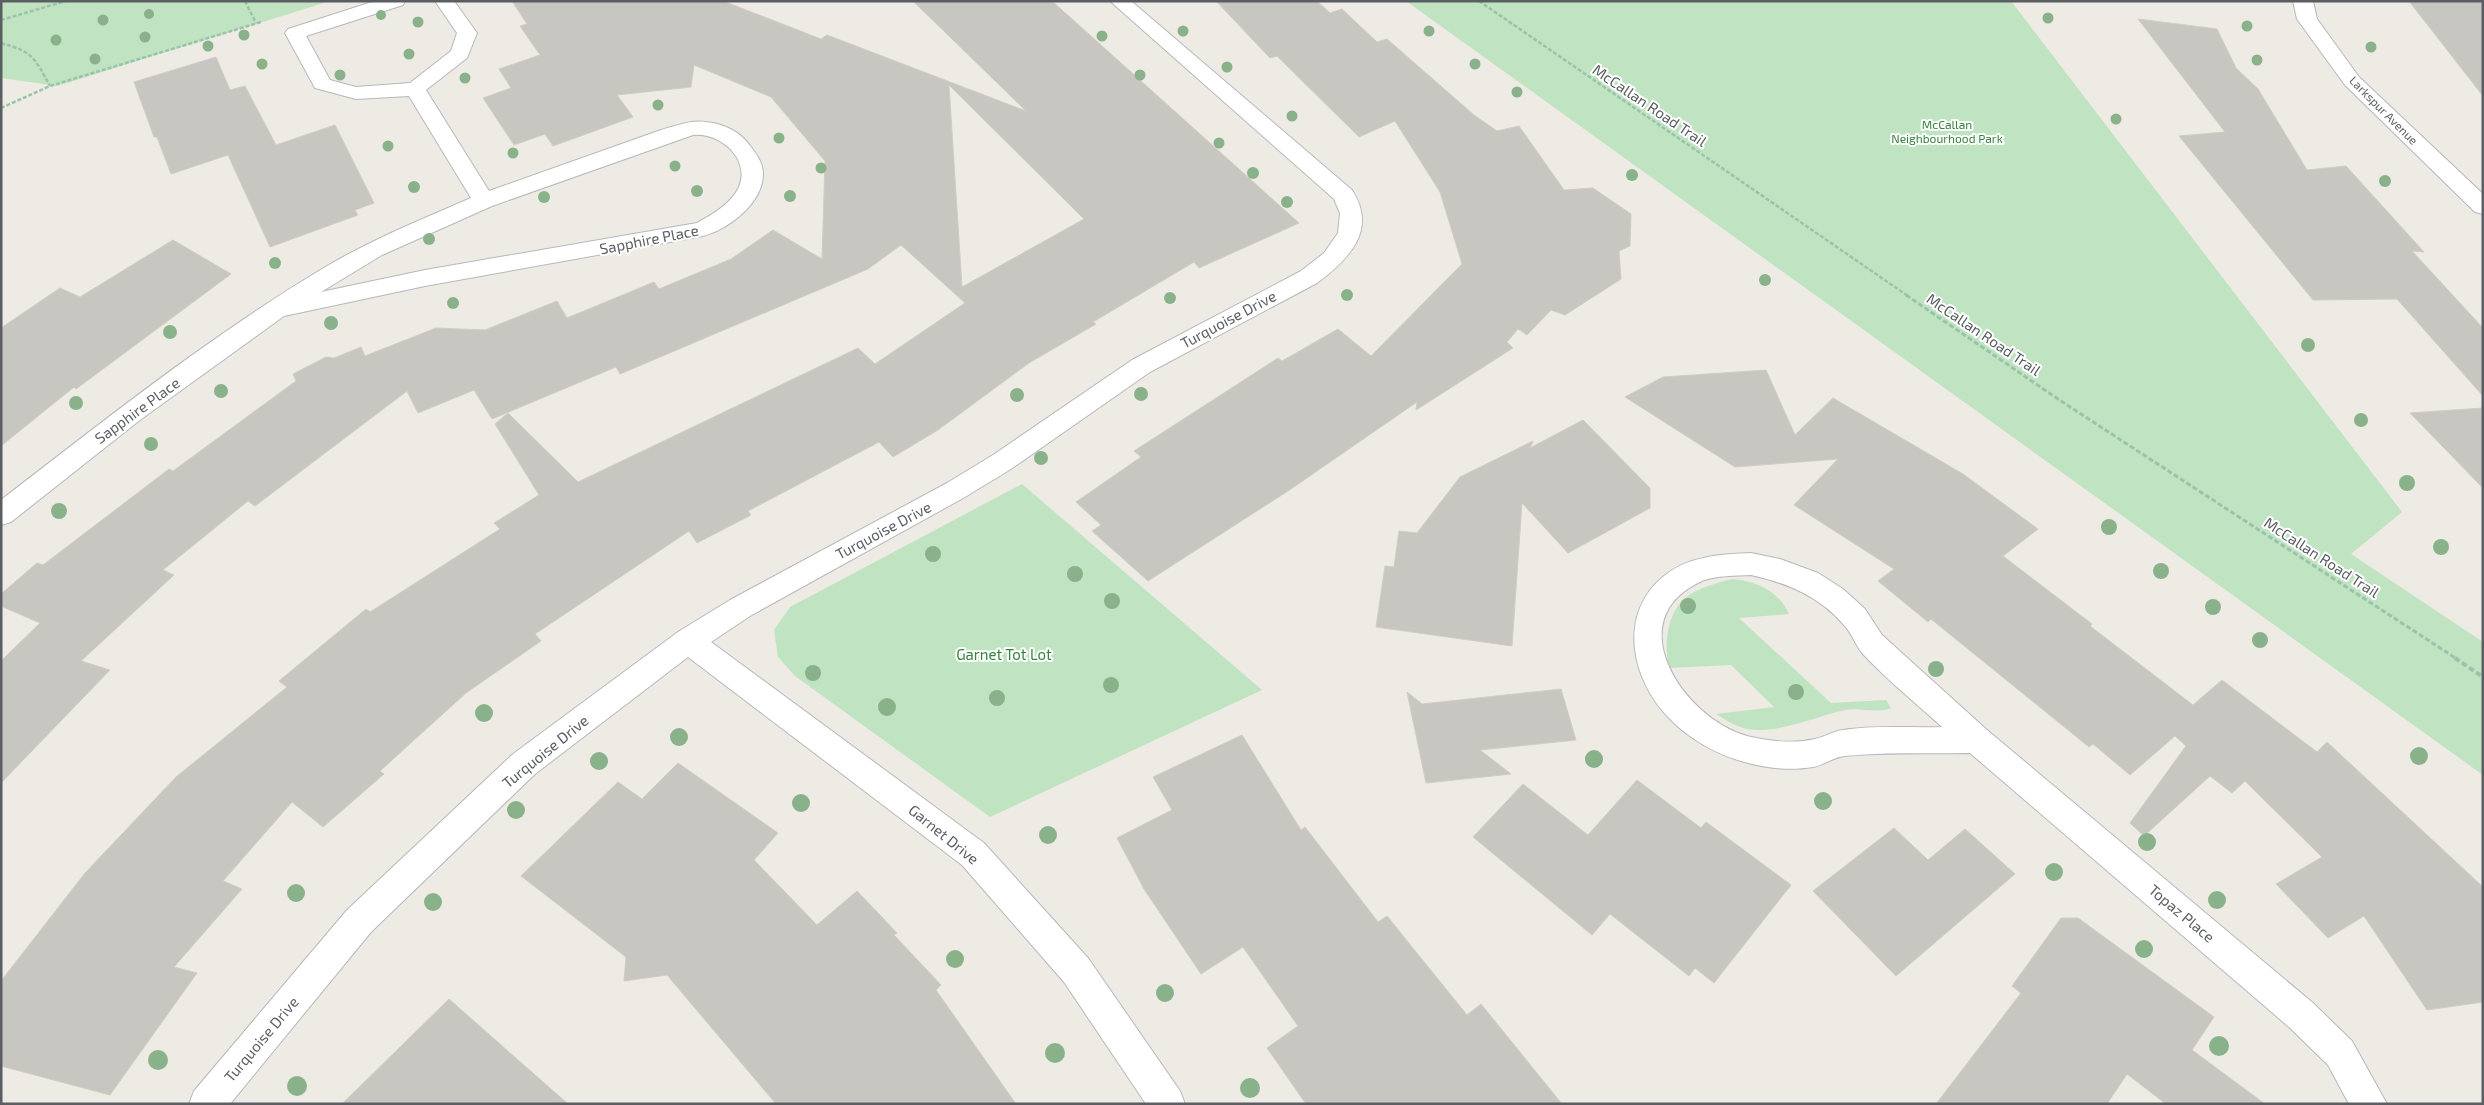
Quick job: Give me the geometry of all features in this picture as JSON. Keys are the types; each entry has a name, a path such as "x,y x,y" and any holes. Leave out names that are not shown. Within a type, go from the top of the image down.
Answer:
{"street":[{"path":"396,1 295,33 322,84 356,93 415,89 460,54 467,33 444,1"},
{"name":"Turquoise Drive","path":"207,1104 366,914 524,764 688,641 784,583 956,490 1002,462 1141,366 1309,277 1331,261 1349,236 1351,214 1344,195 1119,1"},
{"name":"Larkspur Avenue","path":"2303,1 2307,19 2352,81 2483,207"},
{"path":"415,89 484,201"},
{"name":"Sapphire Place","path":"1,515 131,413 277,310 336,271 374,250 484,201 685,130 704,128 721,132 733,139 749,156 752,178 743,201 716,223 703,229 425,278 277,310"},
{"name":"Topaz Place","path":"1976,739 1843,743 1813,753 1778,755 1742,748 1708,732 1680,710 1660,683 1649,654 1648,627 1657,602 1675,583 1697,571 1723,565 1751,564 1780,570 1808,581 1833,597 1855,617 1872,644 1976,739 2301,1015 2340,1053 2370,1104"},
{"name":"Garnet Drive","path":"688,641 974,854 1076,970 1167,1104"}],"path":[{"path":"1,20 66,1"},
{"path":"245,1 256,22"},
{"name":"McCallan Road Trail","path":"1478,1 2061,401 2400,620 2483,677"},
{"path":"1,108 50,86 256,22 262,22"},
{"path":"1,44 25,50 38,64 50,86"}],"green space":[{"path":"1,1 330,1 57,86 1,78"},
{"name":"McCallan Neighbourhood Park","path":"1406,1 2011,1 2402,512 2351,554 2483,642 2483,775"},
{"name":"Garnet Tot Lot","path":"1022,484 1262,690 990,817 795,676 778,657 774,630 790,607"},
{"path":"1732,579 1750,582 1766,589 1773,593 1785,606 1789,614 1739,618 1831,703 1886,700 1891,708 1885,710 1845,710 1793,725 1765,730 1752,730 1740,727 1716,714 1774,707 1731,665 1669,668 1667,659 1668,631 1674,613 1685,598 1701,589"}],"building":[{"path":"512,1 723,1 821,39 827,35 1026,111 913,1 1052,1 1299,223 1199,268 1194,262 1093,322 1096,324 1029,363 938,430 893,457 879,442 748,511 751,515 697,543 689,531 535,634 541,641 466,693 380,771 384,774 323,827 292,802 223,881 242,889 174,967 197,973 110,1095 1,1066 1,981 85,873 176,777 287,687 279,681 366,609 370,612 500,529 494,523 539,495 495,424 508,413 578,482 858,348 875,364 965,303 901,245 868,269 620,374 616,367 492,419 474,390 418,413 407,391 255,506 248,501 163,570 174,575 81,661 110,670 1,783 1,661 40,623 1,606 1,594 37,563 43,565 169,469 173,471 296,381 293,374 326,357 334,358 361,347 365,356 436,328 485,330 557,301 567,318 654,282 659,289 731,259 773,230 822,259 825,161 771,97 694,65 691,87 617,95 633,117 553,146 545,134 514,145 483,98 511,88 499,69 540,55 520,26 527,24","holes":["949,85 1084,219 962,287"]},
{"path":"1216,1 1317,1 1330,13 1342,9 1377,42 1387,39 1474,115 1497,131 1519,126 1564,190 1593,188 1631,214 1630,246 1619,251 1621,279 1565,315 1551,310 1527,335 1518,329 1507,342 1513,348 1416,410 1417,402 1288,491 1148,581 1092,531 1101,525 1076,502 1141,457 1134,451 1278,358 1282,361 1338,329 1371,356 1462,264 1440,192 1395,121 1359,137 1277,56 1270,58"},
{"path":"2409,1 2483,1 2483,96"},
{"path":"2138,19 2217,29 2236,68 2258,89 2307,170 2346,166 2424,252 2412,251 2483,328 2483,396 2397,299 2313,300 2179,136 2225,132"},
{"path":"216,57 230,90 245,86 276,145 335,125 374,203 355,210 358,215 270,247 228,155 171,174 157,137 154,137 134,82"},
{"path":"173,240 231,274 76,389 74,387 1,446 1,328 60,288 80,297"},
{"path":"1766,370 1795,435 1833,398 1963,474 2038,529 2003,556 2193,705 2222,680 2317,752 2327,742 2483,887 2483,1002 2427,1010 2364,916 2328,938 2276,884 2322,857 2245,781 2232,793 2210,776 2144,836 2130,823 2186,746 2175,736 2130,775 2093,744 2089,747 1931,619 1928,622 1878,581 1894,569 1794,505 1838,459 1735,467 1625,397 1663,377"},
{"path":"2483,408 2483,488 2410,413"},
{"path":"1583,420 1650,488 1650,508 1568,553 1522,503 1512,646 1376,627 1385,566 1394,567 1399,531 1417,533 1460,477 1533,441 1530,448"},
{"path":"1561,689 1576,740 1480,750 1511,774 1426,783 1407,692 1422,704"},
{"path":"1242,735 1301,830 1305,827 1378,922 1387,916 1467,1015 1481,1004 1562,1104 1306,1104 1267,1048 1298,1026 1243,947 1201,974 1144,889 1117,838 1172,810 1153,777"},
{"path":"678,763 778,833 754,860 817,925 857,891 897,933 894,935 941,985 936,990 1016,1104 776,1104 667,975 624,981 626,957 521,876 618,782 642,799"},
{"path":"1637,780 1701,828 1706,822 1791,885 1714,983 1695,968 1689,976 1610,914 1592,935 1473,837 1523,784 1588,835"},
{"path":"1894,828 1928,860 1965,829 2015,874 1896,976 1813,891"},
{"path":"2061,918 2078,918 2214,1017 2192,1050 2265,1104 2166,1104 2127,1074 2107,1104 1936,1104 2021,993 2012,986"},
{"path":"449,999 568,1104 342,1104"}]}
